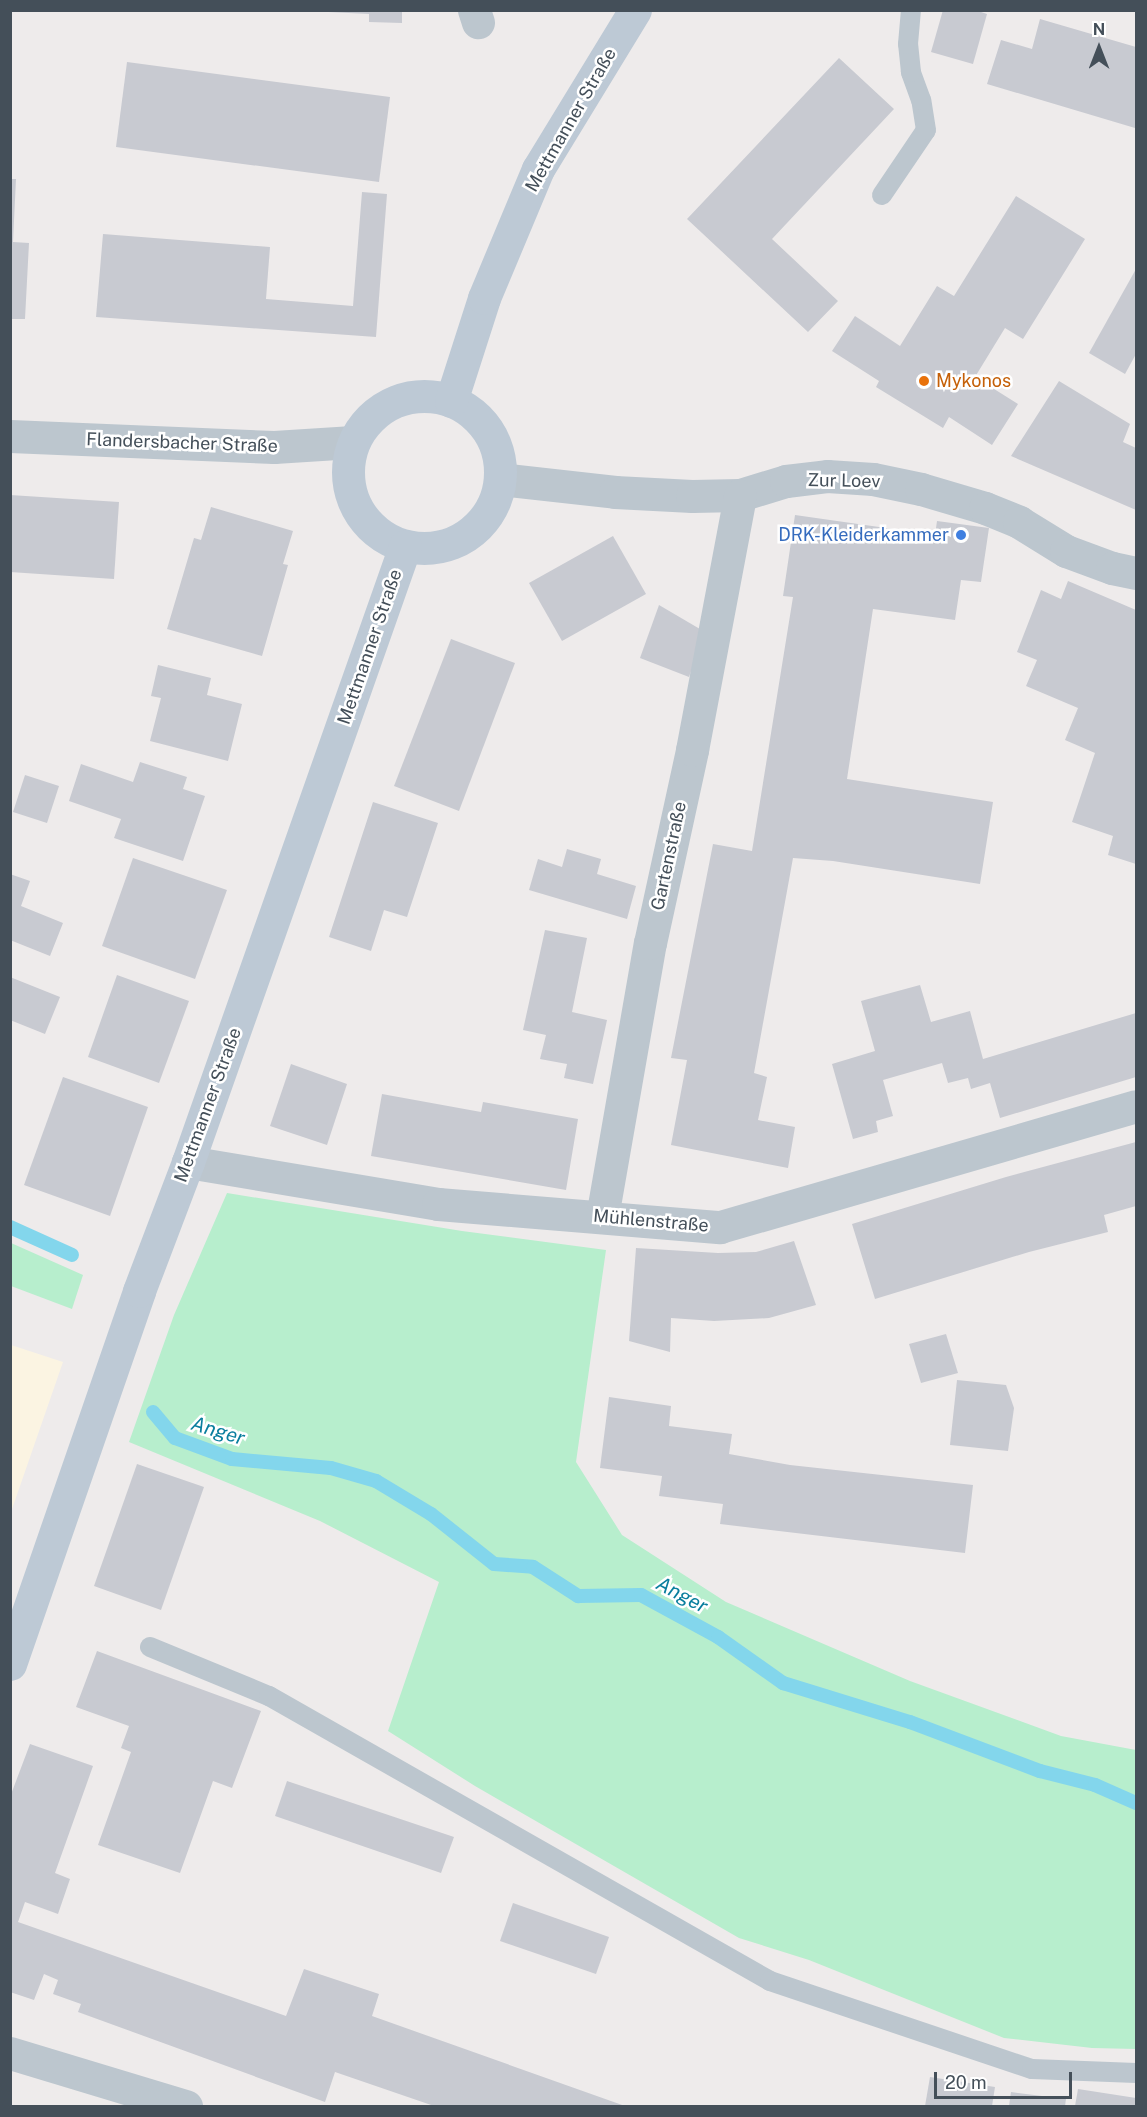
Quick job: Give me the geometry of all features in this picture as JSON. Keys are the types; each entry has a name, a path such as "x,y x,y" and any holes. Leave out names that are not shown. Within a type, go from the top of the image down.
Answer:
{"main road":[{"name":"Mettmanner Straße","path":"451,400 484,298 538,169 635,10"},
{"path":"422,396 451,400 469,411 489,432 497,451 499,492 490,512 478,526 457,542 431,548 405,546 381,535 362,517 350,494 347,468 353,442 372,415 395,401 422,396"},
{"name":"Mettmanner Straße","path":"10,1664 139,1291 188,1162 405,546"}],"street":[{"name":"Flandersbacher Straße","path":"10,436 274,447 353,442"},
{"name":"Zur Loev","path":"500,479 615,492 692,496 740,495 786,481 827,476 873,479 921,489 986,508 1019,522 1066,551 1124,571"},
{"name":"Gartenstraße","path":"602,1217 650,943 692,750 740,495"},
{"name":"Mühlenstraße","path":"188,1162 438,1204 720,1227 1137,1106"},
{"path":"10,2053 186,2106"}],"lane":[{"path":"882,195 926,130 921,100 910,72 908,44 911,10"},
{"path":"150,1647 269,1696 770,1981 1032,2069 1137,2073"}],"shaded area":[{"path":"10,1345 63,1362 11,1512"}],"green space":[{"path":"227,1193 462,1231 606,1250 576,1462 622,1535 726,1602 910,1681 1061,1736 1136,1750 1136,2049 1092,2048 1004,2038 809,1960 739,1938 475,1786 388,1731 439,1582 320,1521 129,1442 174,1315"},
{"path":"11,1243 83,1275 72,1309 11,1286"}],"building":[{"path":"288,10 402,10 402,23 369,22 369,14"},
{"path":"943,10 975,10 987,14 973,64 931,52"},
{"path":"1040,19 1136,47 1135,128 987,84 1001,40 1032,49"},
{"path":"839,58 894,109 772,239 838,301 808,332 687,219"},
{"path":"127,62 390,97 379,182 116,147"},
{"path":"10,179 16,179 13,242 29,243 25,319 10,319"},
{"path":"362,192 387,194 376,337 96,317 103,234 270,247 266,299 353,306"},
{"path":"1016,196 1085,239 1023,339 1005,328 975,377 1018,404 992,445 949,417 943,428 876,387 879,381 832,351 855,316 900,346 937,286 954,296"},
{"path":"1136,269 1136,354 1125,374 1089,353"},
{"path":"1059,381 1130,424 1123,442 1136,448 1136,510 1011,456"},
{"path":"10,495 119,502 114,579 10,572"},
{"path":"211,507 293,531 283,564 288,565 262,656 167,629 194,538 201,540"},
{"path":"795,515 935,535 937,521 989,528 981,582 961,580 955,620 873,609 847,779 993,802 980,884 833,861 793,858 754,1073 767,1077 758,1120 795,1127 788,1168 671,1145 687,1060 671,1058 713,844 752,851 793,597 783,596"},
{"path":"613,536 646,594 562,641 529,583"},
{"path":"1068,581 1136,610 1136,864 1108,855 1113,836 1072,822 1095,753 1065,740 1078,708 1026,686 1037,660 1017,652 1041,590 1061,599"},
{"path":"659,605 705,632 689,677 640,658"},
{"path":"451,639 515,663 459,811 394,786"},
{"path":"158,665 211,678 207,695 242,704 228,761 150,741 161,698 151,696"},
{"path":"140,762 187,777 183,789 205,796 183,861 114,838 121,819 69,801 81,764 133,782"},
{"path":"25,775 59,786 47,823 13,812"},
{"path":"373,802 438,823 407,917 384,910 371,951 329,937"},
{"path":"567,849 601,859 597,874 636,886 627,919 529,890 538,859 562,867"},
{"path":"133,858 227,890 195,979 102,946"},
{"path":"10,874 30,881 21,906 63,923 50,956 10,940"},
{"path":"545,930 587,938 572,1012 607,1020 593,1084 564,1078 567,1064 540,1059 546,1035 523,1030"},
{"path":"117,975 189,1001 159,1083 88,1057"},
{"path":"10,977 60,997 45,1034 10,1020"},
{"path":"920,985 931,1022 970,1011 983,1059 1136,1013 1136,1077 1000,1118 990,1083 971,1089 968,1078 948,1083 942,1063 883,1080 893,1116 876,1121 878,1132 853,1139 832,1064 875,1051 861,1001"},
{"path":"291,1064 347,1084 327,1145 270,1126"},
{"path":"63,1077 148,1107 110,1216 24,1185"},
{"path":"382,1094 481,1112 483,1102 578,1119 566,1190 371,1156"},
{"path":"1136,1142 1136,1206 1104,1215 1108,1232 1029,1252 875,1299 852,1224 1006,1177"},
{"path":"794,1241 816,1305 769,1318 714,1321 671,1318 670,1352 629,1341 636,1248 718,1253 756,1252"},
{"path":"946,1334 958,1373 921,1383 909,1344"},
{"path":"957,1380 1006,1385 1014,1408 1008,1451 950,1445"},
{"path":"609,1397 671,1406 669,1426 732,1434 729,1454 790,1465 973,1485 965,1553 720,1524 723,1504 659,1496 662,1476 600,1468"},
{"path":"137,1464 204,1487 161,1610 94,1586"},
{"path":"97,1651 261,1711 232,1788 213,1781 180,1873 98,1845 131,1752 121,1748 129,1726 76,1707"},
{"path":"30,1744 93,1766 55,1873 70,1879 58,1914 25,1902 18,1922 286,2016 304,1969 379,1994 372,2016 625,2106 434,2106 335,2072 325,2102 78,2012 81,2004 53,1994 58,1980 44,1974 34,2000 10,1992 10,1797"},
{"path":"287,1781 454,1837 441,1873 275,1816"},
{"path":"513,1903 609,1937 596,1974 500,1941"},
{"path":"930,2077 995,2087 992,2106 925,2106"},
{"path":"1078,2089 1136,2098 1136,2106 1075,2106"},
{"path":"1011,2092 1066,2099 1065,2106 1009,2106"}],"waterway":[{"name":"Anger","path":"10,1227 72,1255"},
{"name":"Anger","path":"153,1412 175,1438 232,1459 331,1468 376,1481 431,1514 494,1564 533,1567 578,1596 641,1595 718,1637 783,1683 910,1722 1040,1771 1095,1785 1136,1803"}],"place":[{"name":"Mykonos","path":"924,381"},
{"name":"DRK-Kleiderkammer","path":"961,535"}]}
